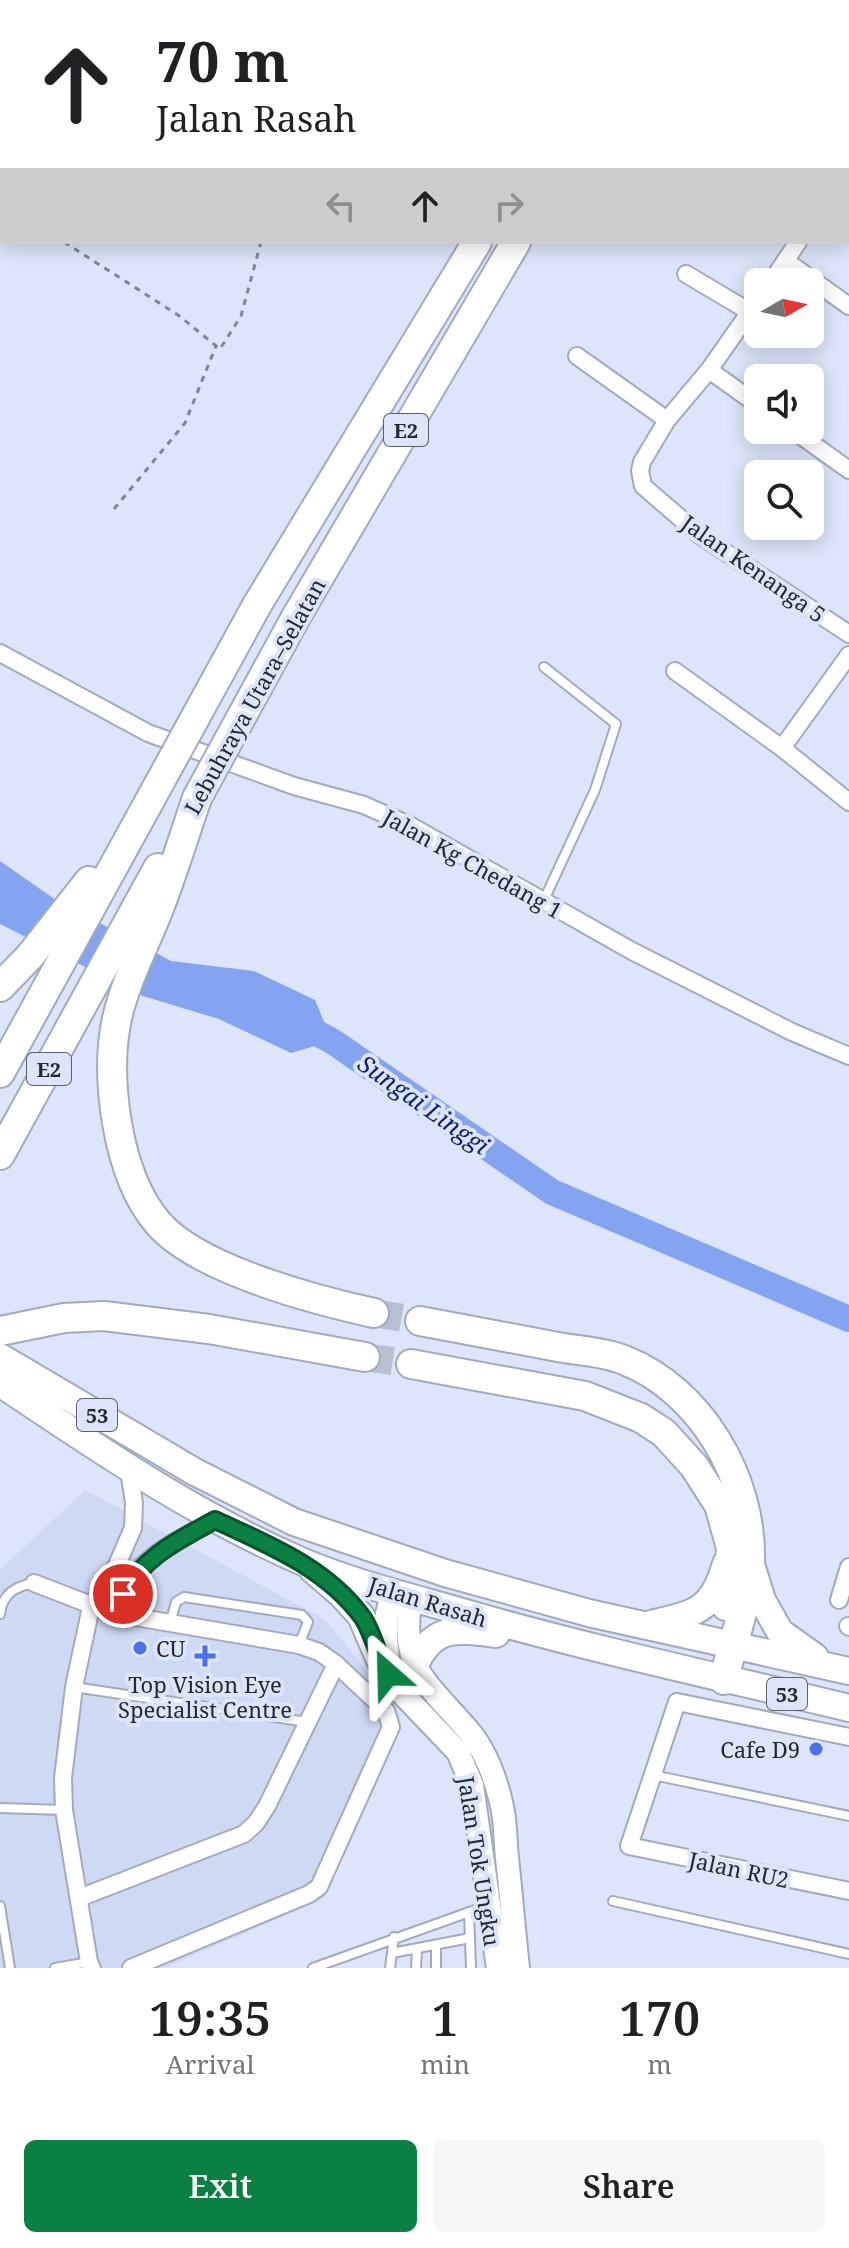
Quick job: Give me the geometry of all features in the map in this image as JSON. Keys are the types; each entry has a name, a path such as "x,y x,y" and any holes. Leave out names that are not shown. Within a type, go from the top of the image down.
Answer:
{"highway":[{"name":"Lebuhraya Utara–Selatan","path":"0,1073 257,605 476,244"},
{"name":"Lebuhraya Utara–Selatan","path":"0,1155 296,617 515,244"},
{"path":"197,798 164,897 122,998 113,1049 114,1103 128,1167 141,1199 160,1225 189,1249 301,1296 374,1313"},
{"path":"0,987 30,956 144,811"},
{"path":"0,1331 48,1321 104,1316 209,1329 365,1357"},
{"path":"420,1321 622,1358 662,1379 695,1412 726,1455 739,1487 749,1534 729,1598 716,1678"},
{"name":"Jalan Rasah","path":"0,1357 136,1438 294,1522 445,1573 589,1613 836,1667"},
{"path":"411,1364 585,1396 641,1418 664,1433 708,1484 780,1632 836,1667"},
{"name":"Jalan Rasah","path":"0,1383 129,1469 215,1520 303,1562 575,1644 849,1708"},
{"path":"378,1551 404,1590 445,1573"},
{"path":"648,1625 695,1613 709,1601 740,1555"},
{"path":"303,1562 342,1595 361,1616 380,1660 397,1688"},
{"path":"415,1665 432,1638 453,1632 468,1631 575,1644"}],"main road":[{"name":"Jalan Tok Ungku","path":"404,1590 409,1648 415,1665 432,1692 474,1737 489,1766 502,1804 519,1968"},
{"name":"Jalan Tok Ungku","path":"404,1590 386,1618 388,1660 397,1688 422,1717 445,1735 458,1752 472,1785 480,1908 498,1968"}],"street":[{"path":"781,268 797,244"},
{"path":"786,261 849,306"},
{"path":"686,274 744,301"},
{"name":"Jalan Kenanga 5","path":"744,320 709,370 667,420 642,462 643,486 701,536 849,634"},
{"path":"577,356 667,420"},
{"path":"709,370 744,395"},
{"path":"813,444 849,470"},
{"name":"Jalan Kg Chedang 1","path":"0,653 148,733 294,786 364,805 411,826 632,951 792,1032 849,1056"},
{"path":"782,748 849,655"},
{"path":"675,671 782,748 849,802"},
{"path":"91,1965 64,1810 63,1778 74,1687 91,1607 117,1565 133,1528 134,1503 129,1469"},
{"path":"112,1613 134,1574 148,1561 164,1548 215,1520"},
{"path":"839,1600 849,1567"},
{"path":"34,1583 112,1613 299,1645 319,1652 386,1711 391,1727 319,1887 309,1894 131,1968"},
{"path":"79,1898 244,1834 267,1806 336,1664"},
{"path":"805,1726 807,1698"},
{"path":"652,1775 677,1702 849,1737"},
{"name":"Jalan RU2","path":"652,1775 629,1846 849,1891"},
{"path":"506,1968 519,1968"}],"lane":[{"path":"543,901 595,790 616,724 544,667"},
{"path":"0,1614 1,1605 11,1591 34,1583"},
{"path":"170,1623 176,1602 184,1597 302,1615 308,1622 299,1645"},
{"path":"74,1687 308,1722"},
{"path":"652,1775 849,1816"},
{"path":"0,1808 64,1810"},
{"path":"613,1901 849,1954"},
{"path":"0,1906 10,1968"},
{"path":"313,1968 480,1908"},
{"path":"471,1968 470,1938 480,1908"},
{"path":"390,1968 394,1937"},
{"path":"392,1953 470,1938"},
{"path":"436,1945 436,1968"},
{"path":"416,1968 417,1949"},
{"path":"55,1968 91,1965"}],"path":[{"path":"67,244 178,315 220,349 241,316 260,244"},
{"path":"114,509 185,423 216,346"}],"shaded area":[{"path":"85,1490 326,1620 401,1715 322,1900 164,1968 0,1968 0,1570"}],"water":[{"path":"0,861 53,898 171,961 254,971 315,1000 332,1041 291,1053 219,1019 143,996 0,924"}],"waterway":[{"name":"Sungai Linggi","path":"302,1025 332,1041 552,1192 849,1319"}],"tunnel":[{"path":"374,1313 420,1321"},
{"path":"365,1357 411,1364"}],"place":[{"name":"CU","path":"140,1648"},
{"name":"Top Vision Eye Specialist Centre","path":"205,1656"},
{"name":"Cafe D9","path":"816,1749"}],"route":[{"path":"123,1594 134,1574 164,1548 215,1520 303,1562 342,1595 367,1625 388,1674"}]}
